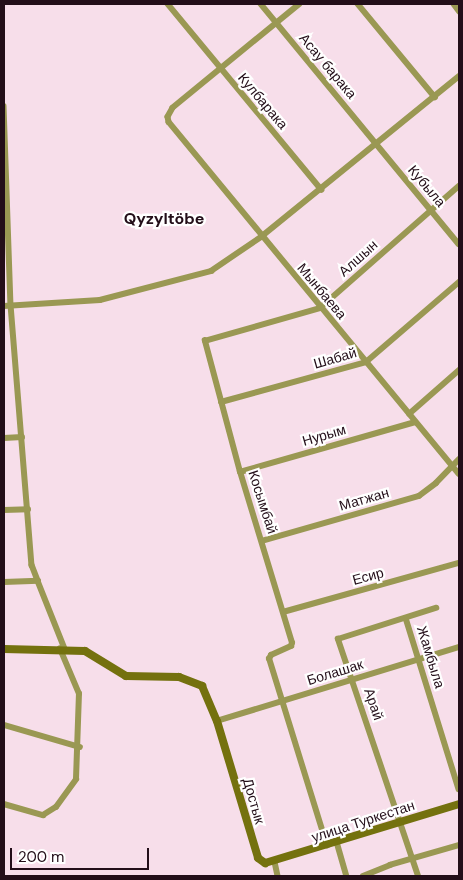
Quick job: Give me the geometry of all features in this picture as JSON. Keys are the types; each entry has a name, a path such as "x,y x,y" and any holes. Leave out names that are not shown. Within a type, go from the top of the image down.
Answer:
{"street":[{"name":"Кулбарака","path":"168,4 186,29 322,190"},
{"name":"Асау барака","path":"261,4 377,145"},
{"path":"219,68 300,4"},
{"path":"358,4 435,97"},
{"path":"454,4 459,11"},
{"name":"Мынбаева","path":"219,68 173,108 168,117 169,122 261,237 459,474"},
{"path":"4,306 100,300 211,271 261,237 322,190 459,76"},
{"path":"4,106 5,186 11,305 32,565 80,694 80,747 76,779 51,811 35,815 4,804"},
{"name":"Кубыла","path":"377,145 459,244"},
{"name":"Алшын","path":"205,342 320,308 459,186"},
{"name":"Шабай","path":"221,402 366,362 459,282"},
{"name":"Косымбай","path":"205,342 240,472 292,645 269,656 282,701"},
{"path":"408,414 459,370"},
{"name":"Нурым","path":"240,472 415,422"},
{"path":"4,438 22,437"},
{"name":"Матжан","path":"262,541 419,496 436,483 451,465 459,459"},
{"path":"4,510 28,509"},
{"name":"Есир","path":"283,612 459,564"},
{"path":"4,582 38,581"},
{"name":"Арай","path":"418,876 338,639 436,608"},
{"name":"Жамбыла","path":"406,618 459,789"},
{"name":"Болашак","path":"217,721 459,647"},
{"path":"4,649 62,648 90,652 126,676 164,676 199,684 208,695 217,721"},
{"path":"282,701 327,846"},
{"name":"Достык","path":"217,721 258,858 265,863 275,862"},
{"path":"4,725 80,747"},
{"name":"улица Туркестан","path":"275,862 459,804"},
{"path":"337,842 347,876"},
{"path":"363,876 390,865 414,860 459,846"},
{"path":"275,862 278,876"}],"district":[{"name":"Qyzyltöbe","path":"164,219"}]}
